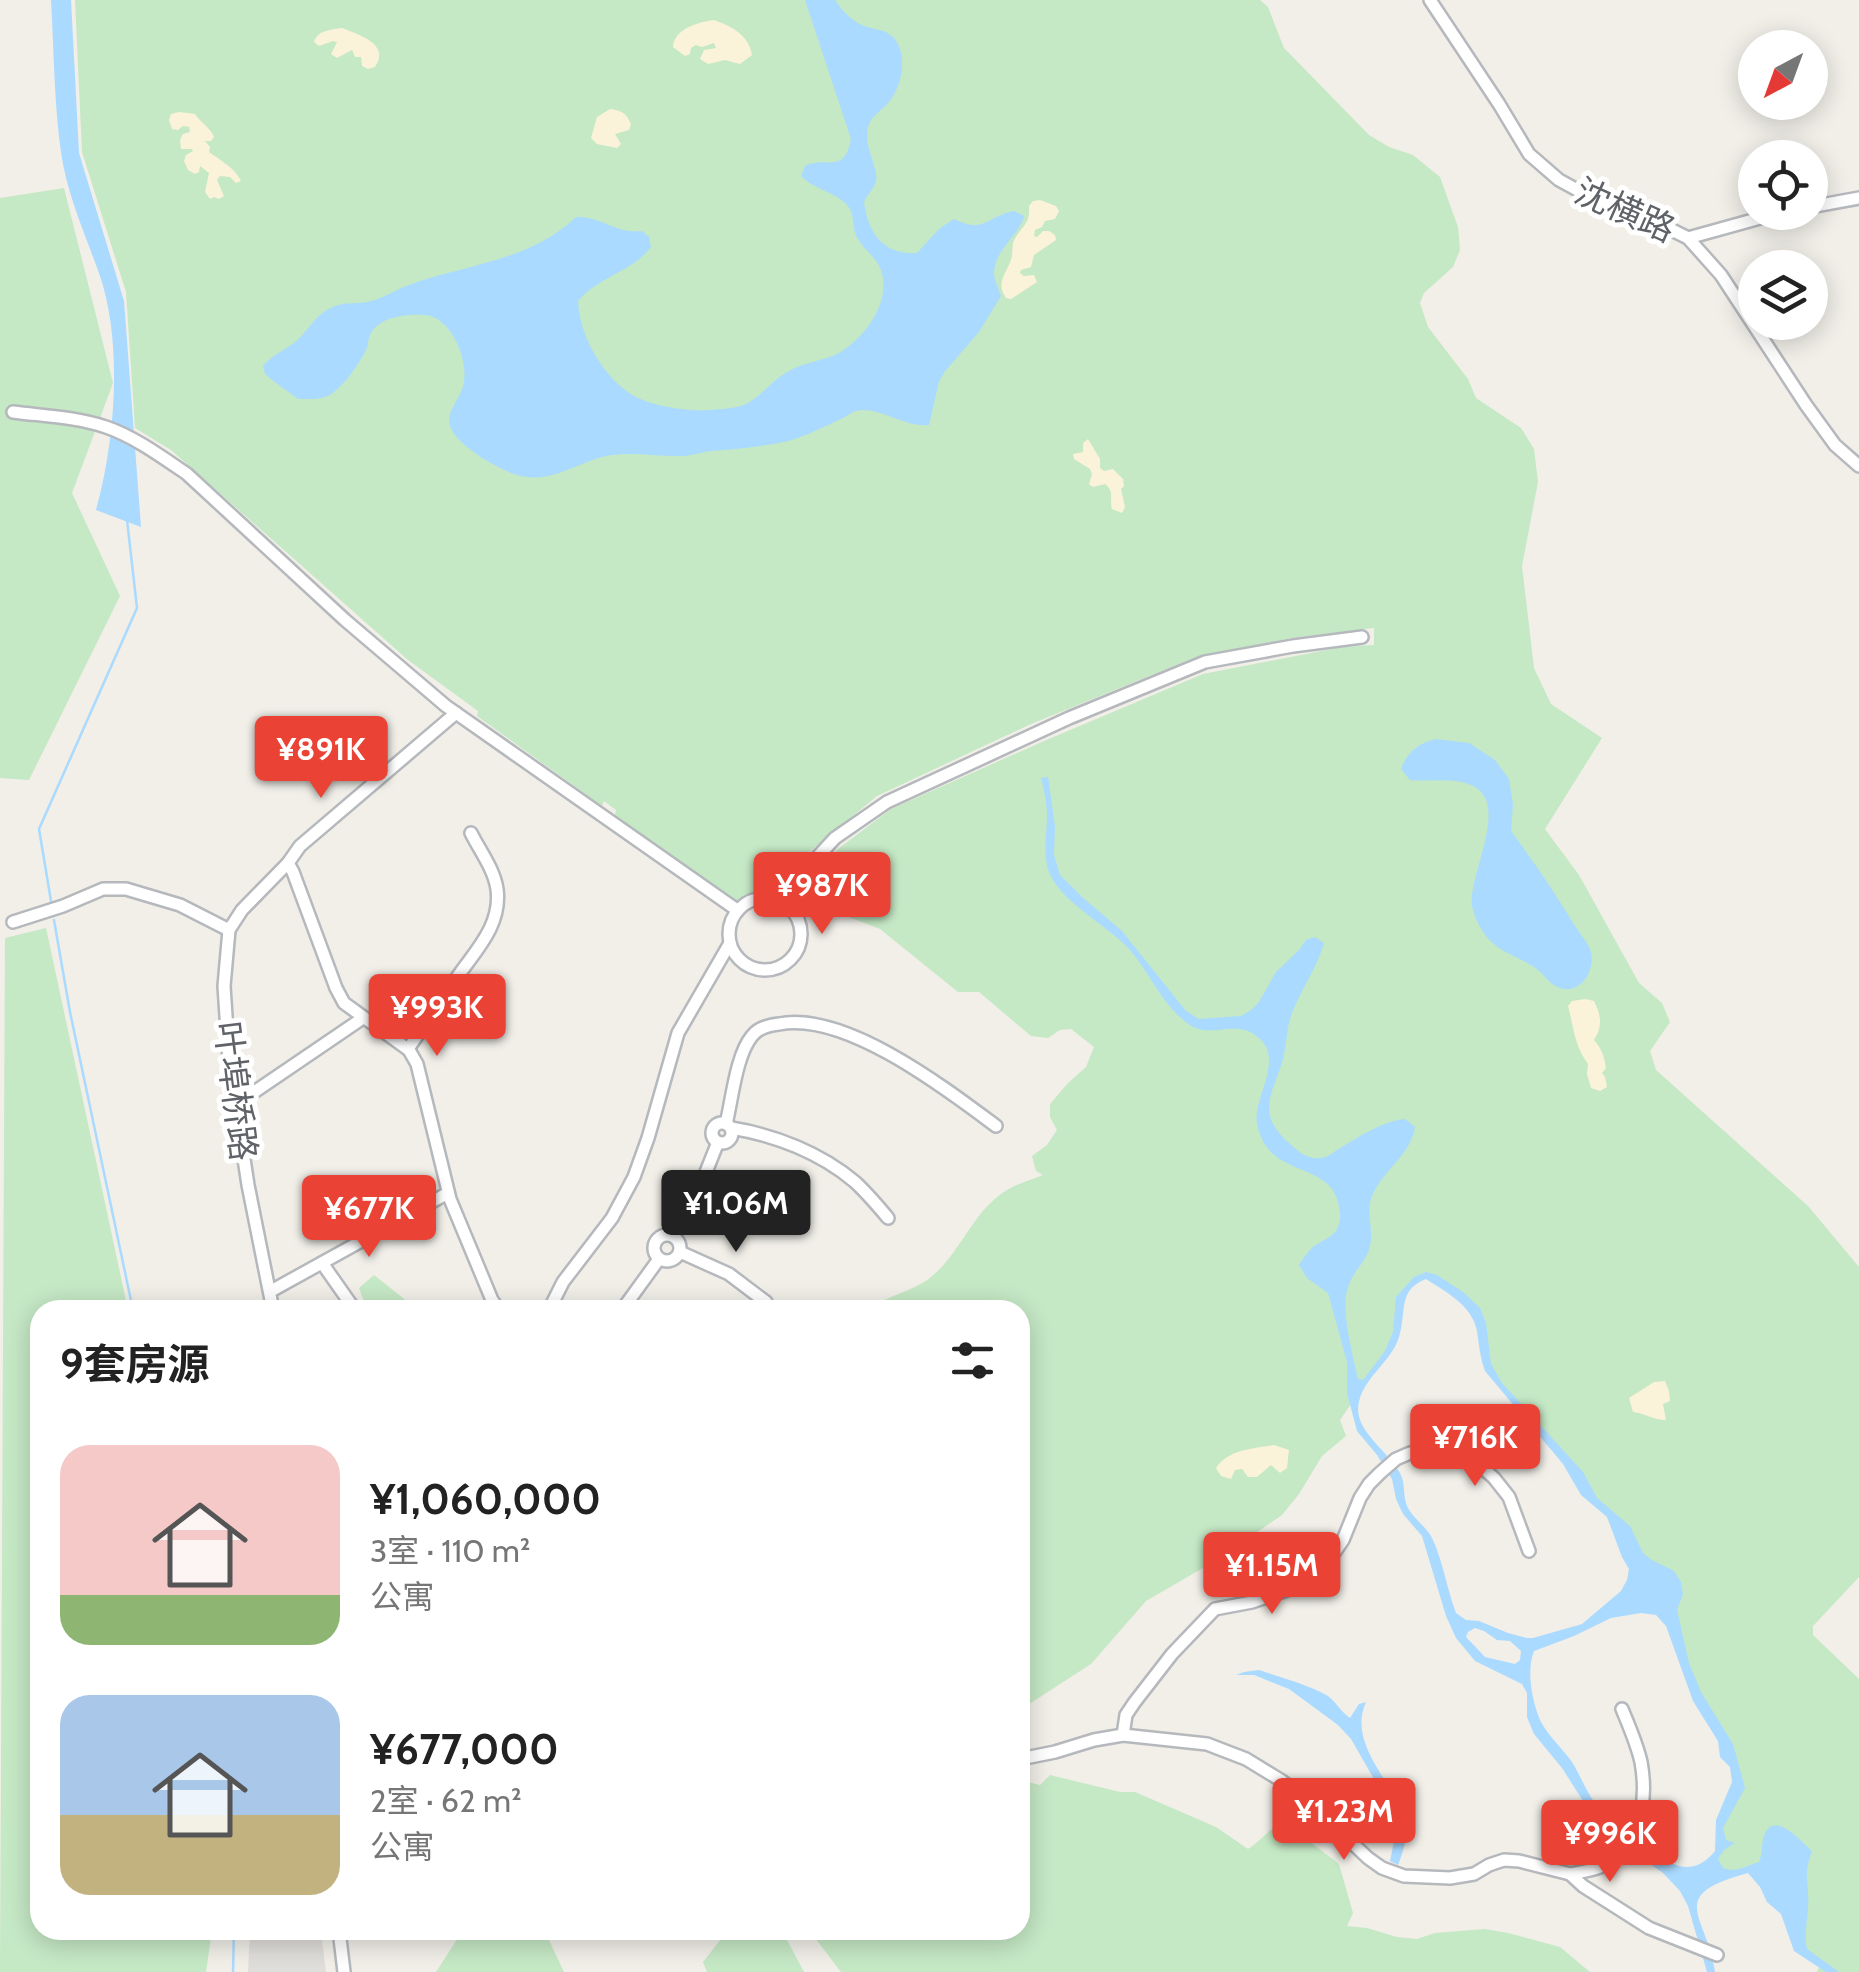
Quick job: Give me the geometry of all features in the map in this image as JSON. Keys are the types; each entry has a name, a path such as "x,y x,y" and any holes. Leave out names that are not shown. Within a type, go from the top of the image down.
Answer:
{"street":[{"name":"沈横路","path":"1430,0 1529,154 1559,180 1592,198 1688,238 1721,275 1806,406 1835,444 1859,466"},
{"path":"1828,204 1859,198"},
{"path":"1688,238 1738,224"},
{"path":"13,412 107,427 187,474 345,620 456,714 737,910"},
{"path":"782,901 836,838 887,802 1069,718 1205,662 1362,637"},
{"path":"13,922 103,889 126,888 180,905 229,930 300,846 456,714"},
{"path":"408,1050 480,948 497,906 494,876 470,834"},
{"path":"288,863 344,1003 408,1050 417,1064 448,1194 491,1300"},
{"path":"758,898 782,901 792,909 802,931 795,954 787,963 765,970 743,963 734,954 728,932 737,910 758,898"},
{"name":"叶埠桥路","path":"229,930 224,986 228,1061 271,1300"},
{"path":"554,1300 563,1282 612,1218 634,1177 678,1033 730,944"},
{"path":"236,1106 363,1018"},
{"path":"728,1126 747,1044 753,1034 783,1022 804,1023 859,1039 934,1082 996,1126"},
{"path":"674,1236 698,1192 718,1142 713,1130 720,1124 798,1147 828,1162 856,1182 888,1218"},
{"path":"270,1291 448,1194"},
{"path":"674,1236 680,1243 680,1252 671,1261 658,1259 654,1251 657,1239 674,1236"},
{"path":"680,1252 729,1274 763,1300"},
{"path":"629,1300 658,1259"},
{"path":"322,1262 348,1300"},
{"path":"1124,1735 1126,1716 1134,1703 1202,1620 1215,1608 1252,1602 1290,1588 1294,1578 1334,1554 1369,1484 1410,1453 1436,1447 1443,1453 1467,1454 1509,1497 1529,1551"},
{"path":"1030,1757 1124,1735 1207,1744 1246,1759 1282,1782 1314,1806 1368,1858 1404,1876 1450,1878 1474,1874 1504,1860 1519,1860 1570,1874 1597,1869 1614,1860 1636,1831 1642,1812 1641,1762 1622,1709"},
{"path":"1570,1874 1649,1928 1717,1955"},
{"path":"339,1940 344,1972"}],"shaded area":[{"path":"250,1940 322,1940 326,1972 248,1972"}],"green space":[{"path":"75,0 1260,0 1268,7 1284,48 1369,135 1413,155 1440,177 1458,227 1460,250 1453,267 1424,293 1420,303 1428,327 1468,379 1476,398 1521,428 1534,449 1538,482 1522,566 1534,668 1551,704 1602,738 1545,829 1579,875 1639,983 1662,1003 1670,1022 1650,1051 1656,1070 1808,1206 1859,1267 1859,1577 1813,1626 1813,1635 1859,1679 1859,1972 1817,1972 1820,1965 1797,1947 1761,1868 1733,1875 1713,1864 1719,1826 1739,1780 1619,1523 1586,1492 1493,1374 1478,1315 1425,1276 1402,1296 1394,1342 1340,1420 1346,1436 1322,1456 1282,1515 1215,1561 1146,1601 1091,1664 1030,1704 1030,1300 885,1300 931,1277 995,1198 1043,1175 1036,1171 1032,1156 1047,1145 1057,1130 1050,1117 1050,1104 1086,1067 1094,1047 1071,1029 1060,1030 1048,1038 1031,1036 979,992 958,992 880,929 833,911 811,908 803,894 838,849 891,809 1203,674 1342,647 1374,645 1374,628 1291,638 1191,659 1031,724 877,796 809,852 784,880 737,901 615,816 616,810 604,801 602,806 477,716 478,711 408,660 171,450 135,428 126,292 82,152"},
{"path":"64,188 113,383 72,493 120,596 29,780 0,778 0,198"},
{"path":"46,928 126,1300 30,1300 30,1940 211,1940 206,1972 0,1972 5,938"},
{"path":"374,1275 405,1300 363,1300 359,1288"},
{"path":"1050,1775 1135,1792 1216,1827 1248,1849 1279,1824 1292,1828 1339,1864 1353,1913 1347,1926 1417,1939 1435,1933 1485,1929 1508,1933 1560,1947 1590,1972 841,1972 817,1940 1030,1940 1030,1782 1040,1785"},
{"path":"457,1940 549,1940 564,1972 436,1972"},
{"path":"720,1940 787,1940 804,1972 707,1972 703,1962"}],"sand":[{"path":"714,20 743,37 752,55 740,64 725,60 708,64 700,59 704,50 716,48 714,43 696,45 685,56 673,47 682,31"},
{"path":"342,28 376,46 379,59 375,67 362,66 361,57 355,57 352,50 337,58 331,54 337,42 319,46 314,42 321,33"},
{"path":"610,109 624,113 631,125 629,130 615,134 621,144 617,148 597,144 591,138 597,117"},
{"path":"171,114 195,114 208,128 214,137 205,141 209,152 241,181 236,183 230,177 220,176 217,180 224,196 219,199 210,199 205,192 209,173 200,166 195,174 188,170 184,161 193,151 181,149 180,140 190,132 189,127 172,129 169,120"},
{"path":"1040,200 1059,211 1055,219 1045,221 1035,230 1034,236 1049,231 1056,240 1034,255 1031,267 1021,270 1024,276 1034,275 1037,282 1011,299 1006,298 1002,283 1013,243 1026,222 1029,206"},
{"path":"1088,439 1100,459 1100,468 1113,469 1123,479 1122,513 1112,509 1108,487 1089,484 1090,469 1074,459 1073,454 1083,452 1083,443"},
{"path":"1572,1001 1594,1001 1599,1016 1594,1040 1603,1056 1606,1068 1602,1073 1607,1087 1600,1091 1591,1088 1588,1064 1577,1043 1568,1006"},
{"path":"1665,1381 1670,1401 1663,1404 1666,1420 1633,1412 1629,1398 1654,1382"},
{"path":"1274,1445 1289,1450 1287,1468 1280,1473 1271,1465 1257,1477 1248,1477 1242,1469 1235,1470 1231,1479 1221,1476 1216,1468 1235,1453"}],"water":[{"path":"51,0 71,0 79,153 124,301 141,527 96,510 112,424 112,332 100,276 64,168"},
{"path":"805,0 835,0 855,21 890,34 901,53 902,71 897,88 871,120 867,135 876,176 864,202 869,223 879,240 895,250 917,253 954,219 979,225 1014,211 1024,216 995,265 994,276 1001,296 979,332 939,381 929,425 873,411 856,411 779,443 686,456 615,455 548,476 524,477 484,459 451,429 449,417 463,386 464,365 457,342 434,317 401,316 379,324 350,376 324,397 298,399 265,374 266,362 294,343 327,310 375,300 406,286 517,253 558,232 576,217 642,231 649,237 651,247 643,256 578,301 583,328 595,354 612,378 634,396 681,409 737,407 752,401 789,371 833,356 849,346 874,318 883,282 879,266 856,235 849,208 801,176 805,166 839,161 851,139"},
{"path":"1436,739 1469,743 1495,760 1509,779 1511,831 1591,952 1590,970 1575,988 1559,988 1551,983 1536,969 1498,947 1480,927 1472,906 1472,892 1488,822 1483,794 1457,781 1410,780 1401,769 1414,749"},
{"path":"1048,777 1055,826 1054,855 1060,875 1122,931 1186,1011 1199,1019 1241,1016 1251,1010 1276,972 1306,940 1315,937 1324,943 1290,1019 1283,1059 1269,1102 1272,1121 1295,1149 1316,1158 1327,1156 1388,1123 1405,1119 1415,1127 1408,1147 1375,1189 1369,1210 1370,1246 1348,1287 1346,1320 1358,1379 1363,1380 1385,1351 1393,1332 1396,1297 1414,1277 1426,1272 1437,1275 1480,1308 1491,1364 1502,1383 1583,1472 1597,1498 1630,1526 1643,1553 1674,1571 1681,1582 1683,1594 1677,1610 1689,1663 1701,1692 1733,1744 1745,1788 1723,1828 1726,1840 1735,1843 1718,1859 1723,1868 1733,1870 1759,1862 1764,1836 1774,1825 1802,1841 1812,1851 1807,1874 1807,1949 1839,1972 1826,1972 1794,1951 1781,1914 1767,1902 1748,1873 1722,1881 1699,1899 1697,1909 1715,1972 1707,1972 1680,1891 1643,1859 1620,1830 1585,1804 1534,1734 1522,1684 1475,1661 1456,1638 1422,1536 1403,1514 1392,1479 1357,1431 1347,1393 1347,1362 1328,1293 1307,1278 1299,1265 1311,1249 1335,1232 1340,1215 1330,1187 1320,1178 1283,1161 1262,1138 1257,1116 1269,1065 1266,1048 1253,1033 1244,1030 1208,1030 1190,1025 1171,1008 1128,948 1061,891 1048,869 1047,810 1041,778","holes":["1426,1279 1470,1314 1485,1371 1563,1464 1581,1495 1607,1517 1629,1569 1627,1580 1621,1591 1582,1624 1527,1638 1466,1620 1456,1613 1436,1548 1408,1508 1400,1473 1361,1422 1358,1412 1362,1393 1395,1346 1407,1296","1656,1615 1666,1626 1693,1701 1718,1741 1720,1757 1730,1767 1732,1782 1716,1820 1715,1851 1691,1867 1657,1854 1598,1806 1537,1712 1531,1682 1534,1651 1611,1618","1475,1628 1497,1640 1510,1641 1521,1651 1520,1660 1515,1664 1485,1657 1466,1637"]},
{"path":"1259,1670 1321,1692 1350,1718 1359,1704 1366,1702 1362,1732 1405,1824 1405,1842 1398,1865 1390,1861 1396,1831 1390,1807 1351,1739 1289,1689 1254,1675 1236,1675"}],"waterway":[{"path":"51,901 39,829 137,608 127,520"},
{"path":"54,920 131,1300"},
{"path":"233,1972 234,1940"}]}
